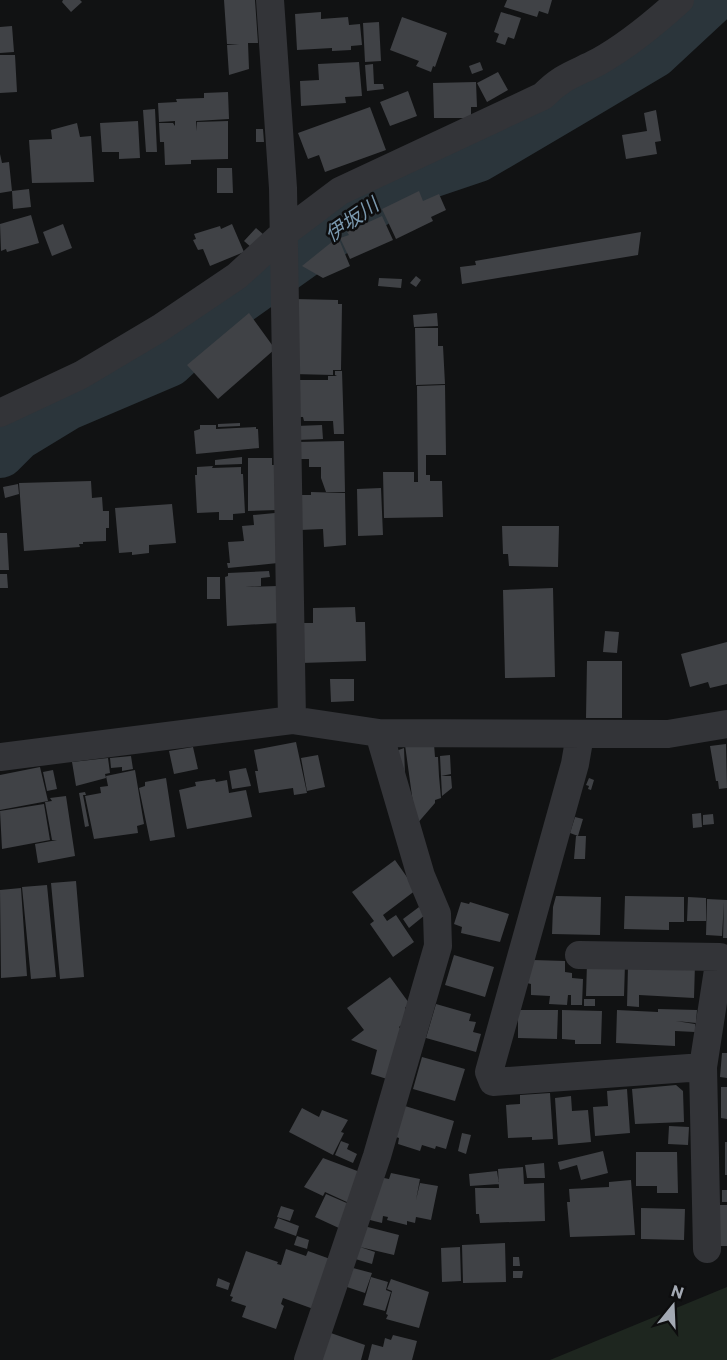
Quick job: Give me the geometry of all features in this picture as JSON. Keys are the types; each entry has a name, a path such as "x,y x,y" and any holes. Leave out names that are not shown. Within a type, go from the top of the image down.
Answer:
{"street":[{"path":"270,0 282,188 285,282 292,720"},
{"path":"0,413 81,375 160,328 237,276 340,191 543,96 558,81 599,61 661,18 680,0"},
{"path":"0,757 292,720 379,733 580,735 668,734 727,724"},
{"path":"308,1360 377,1156 438,946 437,914 421,876 379,733"},
{"path":"580,735 575,764 489,1072 493,1082 703,1067"},
{"path":"579,955 720,957 703,1067 707,1249"}],"shaded area":[{"path":"727,1287 727,1360 550,1360"}],"building":[{"path":"63,0 82,2 71,12 62,2"},
{"path":"224,0 255,0 258,43 248,43 249,69 229,75 227,45 239,44 227,44"},
{"path":"507,0 552,0 548,14 539,11 537,17 504,7"},
{"path":"321,12 321,19 348,17 349,25 360,24 362,45 351,46 351,50 332,51 332,48 297,50 295,14"},
{"path":"501,12 521,18 514,39 508,37 505,45 496,42 499,34 494,32"},
{"path":"402,17 447,33 435,67 433,66 431,72 416,66 419,61 390,50"},
{"path":"379,22 381,61 365,62 363,23"},
{"path":"12,26 14,52 0,53 0,27"},
{"path":"0,55 15,55 17,92 0,93"},
{"path":"359,62 362,96 345,97 346,103 301,106 300,81 319,80 318,64"},
{"path":"480,62 483,70 472,74 469,66"},
{"path":"373,64 374,84 383,84 384,89 367,91 365,65"},
{"path":"498,72 508,90 487,102 477,83"},
{"path":"476,82 477,107 471,107 471,118 434,118 433,83"},
{"path":"408,91 417,116 390,126 380,102"},
{"path":"228,92 229,119 196,121 197,131 197,122 228,121 228,159 191,160 191,164 165,165 164,142 160,142 159,123 173,123 175,126 175,121 159,122 158,103 177,102 176,99 204,98 204,93"},
{"path":"370,107 386,150 325,172 319,155 308,159 298,133"},
{"path":"155,109 157,152 146,152 143,110"},
{"path":"656,110 661,141 655,142 657,154 626,159 622,135 647,131 644,113"},
{"path":"138,121 140,158 119,159 119,152 102,152 100,123"},
{"path":"77,123 80,137 91,136 94,182 32,183 29,140 52,139 51,130"},
{"path":"256,129 263,129 264,142 256,142"},
{"path":"0,154 2,163 9,162 12,191 0,193"},
{"path":"217,168 232,168 233,193 217,193"},
{"path":"29,189 31,207 13,209 12,191"},
{"path":"419,191 423,201 439,194 446,210 431,217 433,221 396,239 382,209"},
{"path":"31,215 39,243 7,252 6,249 1,251 0,224"},
{"path":"382,216 393,240 350,259 340,238 349,235 347,232"},
{"path":"63,224 72,248 52,256 43,232"},
{"path":"232,224 244,252 210,266 203,249 198,250 193,240 196,239 194,234 220,226 221,229"},
{"path":"256,228 264,235 252,248 244,241"},
{"path":"641,232 638,255 462,284 460,267 476,265 475,261"},
{"path":"338,237 350,266 323,278 302,266"},
{"path":"416,276 421,280 416,287 410,283"},
{"path":"379,278 402,279 401,288 378,286"},
{"path":"295,299 338,300 338,304 342,304 341,370 333,370 333,375 293,374"},
{"path":"249,313 275,349 218,399 187,365"},
{"path":"437,313 438,326 414,327 413,315"},
{"path":"415,328 438,328 438,346 443,346 445,384 416,385"},
{"path":"335,371 342,371 344,434 334,434 333,421 304,421 303,417 298,417 296,380 328,380 328,376 337,376"},
{"path":"445,385 446,455 426,455 426,475 430,475 430,481 442,481 443,517 384,518 383,472 414,472 414,482 418,482 417,386"},
{"path":"240,423 240,426 218,427 218,424"},
{"path":"200,425 216,425 216,429 256,427 259,448 196,454 194,431 200,429"},
{"path":"322,425 323,439 296,440 296,426"},
{"path":"344,441 345,492 326,492 321,478 321,467 309,467 309,459 300,459 296,442"},
{"path":"242,457 242,464 215,465 215,460"},
{"path":"248,458 272,458 272,465 276,465 277,510 248,511"},
{"path":"213,466 212,468 241,467 245,513 233,514 233,520 219,520 219,512 197,513 195,475 197,475 197,467"},
{"path":"91,481 92,498 102,497 103,511 109,511 106,541 83,542 79,544 80,547 24,551 19,483"},
{"path":"18,484 19,494 5,498 3,487"},
{"path":"381,488 383,535 358,536 357,489"},
{"path":"311,492 345,493 346,545 324,547 323,529 300,530 299,495 311,495"},
{"path":"172,504 176,543 149,545 149,553 132,555 132,552 119,553 115,508"},
{"path":"275,513 278,563 228,568 227,563 230,563 228,542 244,541 242,526 254,525 253,515"},
{"path":"502,526 559,526 558,567 509,566 508,554 503,554"},
{"path":"0,533 7,533 9,570 0,570"},
{"path":"269,571 270,577 261,578 261,586 245,587 278,586 280,623 227,626 225,577 228,573"},
{"path":"0,574 7,574 8,588 0,588"},
{"path":"207,577 220,577 220,599 207,599"},
{"path":"553,588 555,677 505,678 503,590"},
{"path":"355,607 356,622 365,622 366,661 301,663 300,623 313,623 313,608"},
{"path":"605,631 619,632 617,653 603,652"},
{"path":"727,642 727,684 710,688 708,682 690,687 681,654"},
{"path":"587,661 622,661 622,718 586,718"},
{"path":"330,679 354,679 354,701 331,702"},
{"path":"296,742 307,793 294,795 293,788 259,793 254,750"},
{"path":"434,744 435,757 438,757 441,798 435,800 435,803 416,825 405,745"},
{"path":"726,744 727,788 719,789 710,746"},
{"path":"193,747 198,769 174,774 169,751"},
{"path":"404,748 405,774 396,751"},
{"path":"318,755 325,787 307,791 301,758"},
{"path":"450,755 451,774 441,776 440,756"},
{"path":"131,756 133,769 122,771 122,767 111,768 110,758"},
{"path":"108,758 110,773 105,774 106,778 76,786 72,762"},
{"path":"40,767 48,801 0,810 0,775"},
{"path":"246,768 251,786 232,789 229,771"},
{"path":"53,770 57,789 47,791 43,772"},
{"path":"135,770 144,824 137,826 138,833 94,839 85,796 101,793 100,787 108,786 106,776"},
{"path":"441,776 451,776 452,788 442,796"},
{"path":"166,778 175,837 150,841 139,788 145,786 145,782"},
{"path":"589,778 594,780 591,790 586,785"},
{"path":"215,779 216,782 227,780 229,793 246,790 252,817 187,829 179,790 196,786 195,782"},
{"path":"85,792 86,795 83,795 89,826 85,827 79,793"},
{"path":"66,796 75,856 38,863 35,844 57,840 52,840 45,802 52,801 50,798"},
{"path":"44,804 50,840 2,849 0,811"},
{"path":"701,813 702,827 693,828 692,814"},
{"path":"713,814 714,824 703,825 703,815"},
{"path":"575,817 583,819 578,836 570,833"},
{"path":"576,836 586,836 585,859 574,859"},
{"path":"395,860 416,890 383,915 387,921 396,915 414,942 393,957 370,924 374,921 352,892"},
{"path":"76,881 84,977 60,979 51,883"},
{"path":"47,885 56,977 31,979 22,887"},
{"path":"21,888 27,976 1,978 0,890"},
{"path":"556,896 601,897 600,935 552,934 553,907"},
{"path":"625,896 684,897 684,922 669,922 669,930 624,929"},
{"path":"688,897 706,898 706,921 687,921"},
{"path":"707,899 727,900 727,938 723,938 724,902 722,936 706,935"},
{"path":"461,902 469,904 470,902 509,914 500,942 461,933 462,927 454,924"},
{"path":"419,907 425,915 409,928 403,919"},
{"path":"454,955 494,967 485,997 445,985"},
{"path":"533,960 565,961 565,972 572,973 572,978 583,979 582,1005 571,1005 571,995 568,995 567,1005 549,1004 550,996 531,995 531,984 527,983"},
{"path":"587,963 625,964 624,996 586,996"},
{"path":"695,964 694,998 639,995 639,1007 627,1006 628,966"},
{"path":"390,977 409,1003 405,1008 407,1011 404,1023 399,1027 402,1031 387,1079 371,1074 377,1050 351,1040 364,1030 347,1008"},
{"path":"584,999 595,999 595,1006 584,1006"},
{"path":"436,1004 471,1014 469,1021 476,1022 473,1032 481,1034 476,1052 426,1038"},
{"path":"658,1009 697,1010 696,1023 676,1021 695,1024 695,1032 675,1031 675,1046 616,1043 617,1010 658,1012"},
{"path":"518,1010 558,1010 557,1039 518,1038"},
{"path":"562,1010 602,1011 601,1044 575,1044 575,1040 562,1039"},
{"path":"722,1053 727,1053 727,1078 720,1077"},
{"path":"422,1057 465,1069 455,1101 413,1089"},
{"path":"676,1085 683,1091 684,1122 635,1124 632,1089"},
{"path":"721,1087 727,1087 727,1119 721,1118"},
{"path":"627,1089 630,1133 595,1136 593,1107 608,1106 607,1091"},
{"path":"550,1093 553,1139 508,1138 506,1105 520,1104 520,1095"},
{"path":"571,1096 572,1111 588,1110 591,1142 558,1145 555,1098"},
{"path":"405,1106 454,1121 446,1149 436,1146 435,1149 422,1145 420,1151 398,1144 399,1138 396,1137"},
{"path":"302,1108 319,1117 322,1110 348,1120 333,1155 289,1132"},
{"path":"669,1126 689,1127 688,1145 668,1144"},
{"path":"462,1133 471,1135 466,1154 458,1151"},
{"path":"341,1141 349,1144 347,1149 357,1154 353,1163 335,1155"},
{"path":"725,1142 727,1142 727,1175 725,1175"},
{"path":"603,1151 608,1173 581,1180 577,1165 560,1170 558,1162"},
{"path":"636,1152 677,1152 678,1193 657,1193 657,1186 636,1186"},
{"path":"323,1158 360,1172 349,1203 325,1192 323,1196 304,1187"},
{"path":"544,1163 545,1178 527,1178 525,1165"},
{"path":"523,1167 524,1184 544,1183 545,1221 480,1223 479,1214 476,1214 475,1188 499,1188 498,1169"},
{"path":"497,1171 499,1184 470,1186 469,1174"},
{"path":"391,1173 420,1179 416,1200 420,1183 438,1186 431,1220 416,1217 415,1223 407,1221 407,1225 387,1220 388,1217 383,1216 382,1223 370,1220 374,1176 389,1179"},
{"path":"631,1180 635,1235 570,1237 567,1202 570,1202 569,1189 609,1187 609,1182"},
{"path":"722,1190 727,1190 727,1202 722,1202"},
{"path":"326,1194 349,1204 341,1229 315,1217"},
{"path":"720,1205 727,1205 727,1246 720,1246"},
{"path":"281,1206 294,1210 290,1221 277,1217"},
{"path":"641,1208 685,1209 684,1240 641,1239"},
{"path":"278,1218 299,1226 296,1236 274,1228"},
{"path":"360,1225 399,1235 394,1255 360,1247 375,1252 372,1264 352,1258"},
{"path":"297,1236 309,1240 307,1249 294,1245"},
{"path":"505,1243 506,1282 463,1283 462,1245"},
{"path":"460,1247 461,1281 442,1282 441,1248"},
{"path":"286,1249 306,1256 308,1251 333,1260 319,1311 283,1298 281,1304 284,1306 276,1329 242,1317 246,1306 231,1301 233,1297 230,1296 246,1251 281,1265"},
{"path":"513,1257 519,1257 520,1266 513,1266"},
{"path":"353,1268 372,1273 365,1293 347,1287"},
{"path":"513,1271 523,1271 522,1278 513,1278"},
{"path":"371,1277 388,1282 386,1290 391,1292 385,1311 363,1305"},
{"path":"218,1278 230,1283 228,1290 216,1286"},
{"path":"391,1279 429,1292 419,1328 386,1319 392,1291 387,1289"},
{"path":"328,1332 365,1345 361,1360 321,1360"},
{"path":"393,1335 417,1341 412,1360 368,1360 372,1344 383,1347 385,1338 391,1340"}],"waterway":[{"name":"伊坂川","path":"0,453 17,436 68,405 169,362 228,307 404,182 478,157 654,53 711,0"}]}
